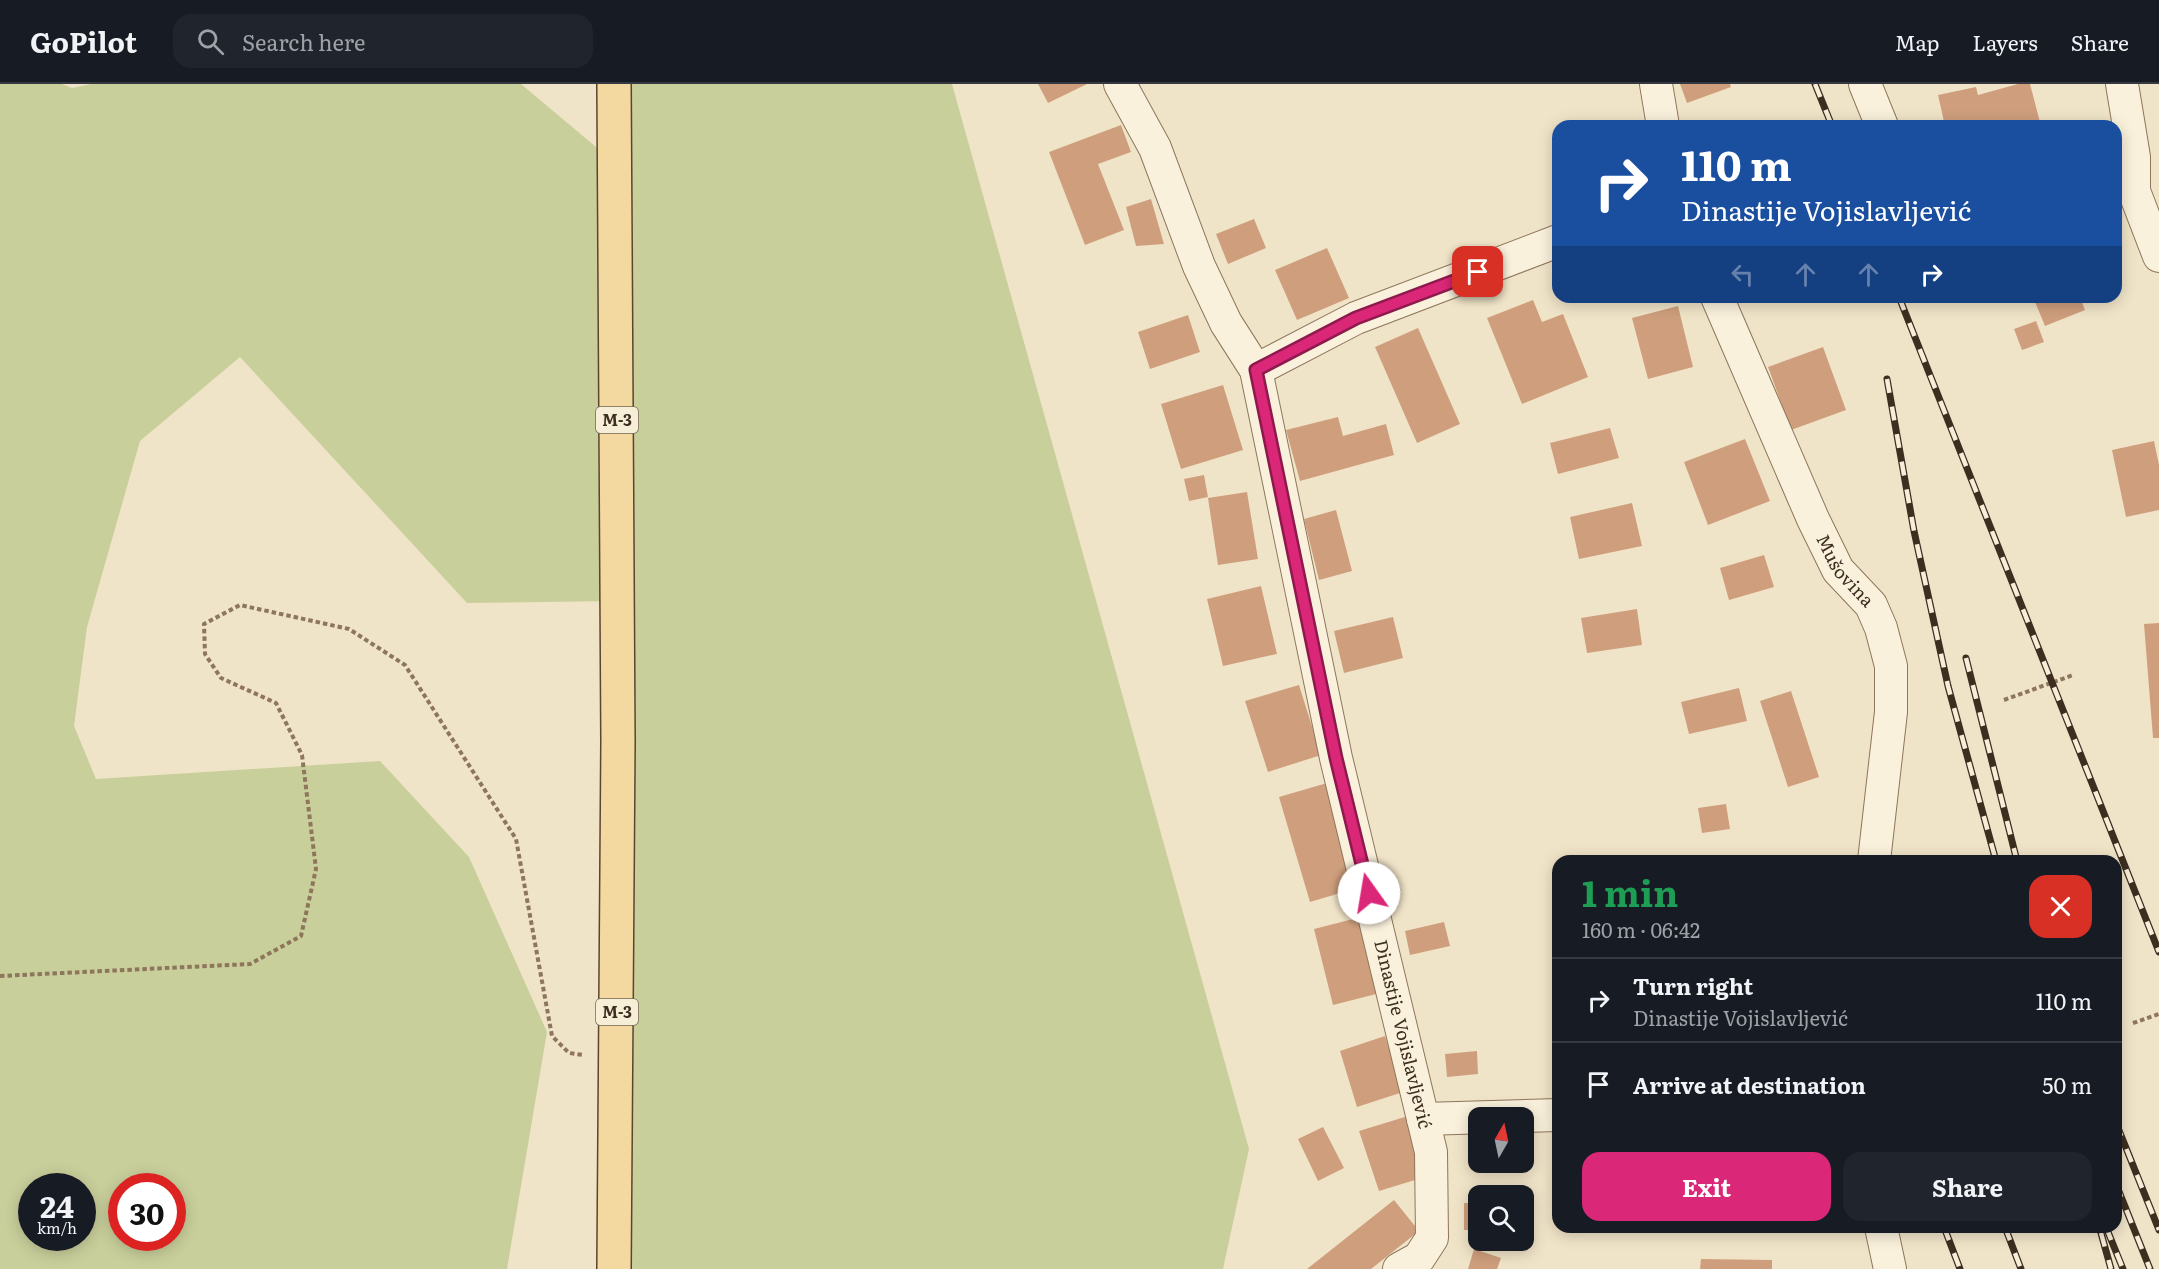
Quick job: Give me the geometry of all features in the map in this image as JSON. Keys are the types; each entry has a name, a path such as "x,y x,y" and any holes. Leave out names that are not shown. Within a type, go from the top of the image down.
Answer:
{"main road":[{"name":"M-3","path":"614,84 618,566 617,1059 614,1269"}],"street":[{"path":"1120,84 1155,148 1199,266 1226,323 1256,370 1356,318 1552,243"},
{"path":"1656,84 1662,120"},
{"path":"1865,84 1880,120"},
{"path":"2122,84 2147,153 2125,190 2159,256"},
{"name":"Mušovina","path":"1720,303 1833,560 1838,570 1871,604 1881,628 1891,666 1891,712 1875,855"},
{"name":"Dinastije Vojislavljević","path":"1256,370 1336,758 1431,1152 1432,1238 1419,1258 1399,1269"},
{"path":"1424,1119 1552,1115"},
{"path":"1882,1233 1890,1269"}],"path":[{"path":"0,976 250,964 301,936 316,869 302,754 276,704 220,678 205,654 204,624 240,605 350,629 405,665 516,839 552,1036 569,1053 617,1059"},
{"path":"2004,700 2073,675"},
{"path":"2133,1023 2159,1014"}],"green space":[{"path":"0,84 62,84 72,88 91,84 521,84 614,162 614,84 952,84 1249,1149 1223,1269 614,1269 618,601 467,603 240,357 140,441 87,627 74,726 96,779 380,761 469,857 547,1032 507,1269 0,1269"}],"building":[{"path":"1038,84 1087,84 1048,103"},
{"path":"1680,84 1730,84 1731,87 1687,103"},
{"path":"2018,84 2030,84 2039,120 1944,120 1938,95 1976,87 1978,95"},
{"path":"1121,125 1131,152 1098,164 1124,230 1085,245 1049,152"},
{"path":"1151,199 1164,244 1136,246 1126,207"},
{"path":"1254,219 1266,248 1228,264 1216,234"},
{"path":"1327,248 1349,298 1297,320 1275,270"},
{"path":"1533,300 1542,322 1563,314 1588,377 1522,404 1487,318"},
{"path":"2035,303 2082,303 2085,310 2045,326"},
{"path":"1678,306 1693,367 1648,379 1632,318"},
{"path":"1188,315 1200,352 1150,369 1138,332"},
{"path":"2036,321 2044,342 2022,350 2014,329"},
{"path":"1418,328 1460,424 1417,443 1375,347"},
{"path":"1823,347 1846,410 1791,430 1768,367"},
{"path":"1223,385 1243,450 1181,469 1161,404"},
{"path":"1338,417 1343,436 1386,424 1394,455 1300,481 1286,430"},
{"path":"1610,428 1619,458 1558,474 1550,443"},
{"path":"1745,439 1770,501 1708,525 1684,462"},
{"path":"2154,441 2159,465 2159,510 2126,517 2112,450"},
{"path":"1204,475 1208,497 1189,501 1184,479"},
{"path":"1247,492 1258,559 1218,565 1208,498"},
{"path":"1632,503 1642,546 1579,559 1570,517"},
{"path":"1336,510 1352,571 1319,580 1304,519"},
{"path":"1764,555 1774,587 1729,600 1720,568"},
{"path":"1261,586 1277,654 1223,666 1207,599"},
{"path":"1637,609 1642,645 1587,653 1581,618"},
{"path":"1393,617 1403,658 1344,673 1334,631"},
{"path":"2159,623 2159,738 2153,738 2144,624"},
{"path":"1299,685 1321,755 1268,772 1245,701"},
{"path":"1739,688 1747,721 1689,734 1681,702"},
{"path":"1791,691 1819,777 1788,787 1760,701"},
{"path":"1327,783 1357,888 1310,902 1279,797"},
{"path":"1726,804 1730,829 1702,833 1698,808"},
{"path":"1365,916 1384,992 1333,1005 1314,929"},
{"path":"1444,922 1450,946 1410,955 1405,931"},
{"path":"1385,1036 1403,1092 1357,1107 1340,1051"},
{"path":"1477,1051 1478,1074 1447,1077 1445,1054"},
{"path":"1408,1116 1428,1176 1379,1191 1359,1131"},
{"path":"1323,1127 1344,1168 1318,1181 1298,1139"},
{"path":"1394,1200 1419,1231 1371,1269 1307,1269"},
{"path":"1464,1203 1468,1203 1468,1230 1464,1230"},
{"path":"1473,1251 1501,1258 1497,1269 1468,1269"},
{"path":"1701,1259 1772,1260 1772,1269 1700,1269"}],"railway":[{"path":"1815,84 1830,120"},
{"path":"1901,303 2120,855"},
{"path":"1887,379 1914,531 1948,686 1994,855"},
{"path":"1966,658 2015,855"},
{"path":"2122,859 2159,952"},
{"path":"2122,1138 2159,1230"},
{"path":"2122,1199 2150,1269"},
{"path":"1946,1233 1960,1269"},
{"path":"2007,1233 2021,1269"},
{"path":"2101,1233 2111,1269"},
{"path":"2108,1233 2123,1269"}],"route":[{"path":"1369,893 1336,758 1256,370 1356,318 1478,272"}]}
